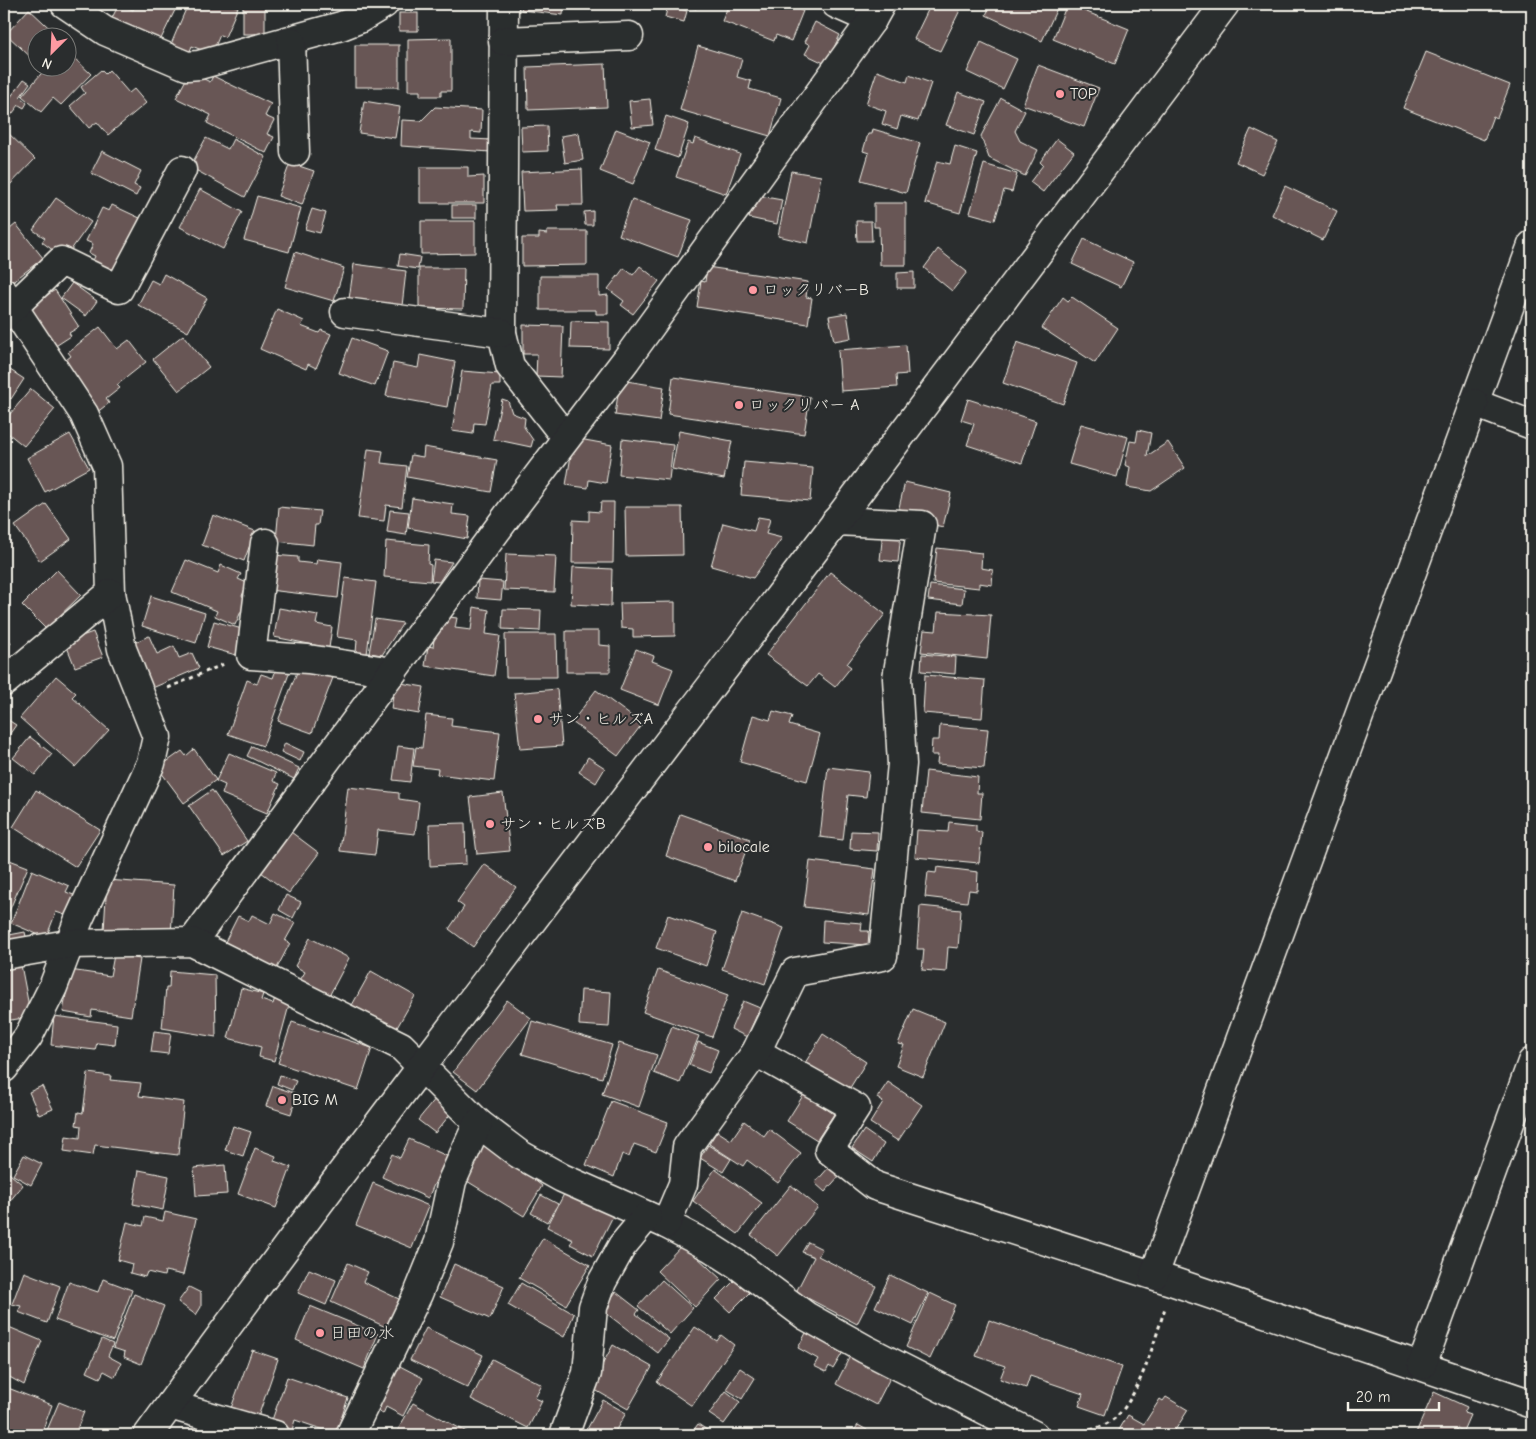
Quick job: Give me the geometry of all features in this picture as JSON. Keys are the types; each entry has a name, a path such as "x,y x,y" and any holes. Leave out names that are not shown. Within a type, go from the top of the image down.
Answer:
{"street":[{"path":"65,4 105,31 187,66 199,65 291,41 359,19 384,4"},
{"path":"504,4 502,333 510,366 566,438"},
{"path":"192,942 626,360 876,12 836,4"},
{"path":"148,1435 420,1067 836,521 1225,4"},
{"path":"503,41 628,36"},
{"path":"291,41 295,152"},
{"path":"4,1068 28,1038 53,987 68,944 151,763 157,737 122,649 111,592 108,466 84,414 7,305 61,260 119,289 182,170"},
{"path":"1164,1278 1474,403 1532,245"},
{"path":"345,312 502,333"},
{"path":"1474,403 1532,425"},
{"path":"564,1435 587,1373 593,1307 599,1291 622,1246 656,1220 683,1184 687,1147 756,1052 795,972 884,956 902,764 897,678 922,525 836,521"},
{"path":"265,544 251,655 308,659 393,672"},
{"path":"4,682 111,592"},
{"path":"4,955 68,944 192,942 401,1046 478,1123 519,1154 562,1178 656,1220 738,1265 806,1316 865,1349 1034,1435"},
{"path":"756,1052 856,1108 829,1150 875,1186 1164,1278 1532,1404"},
{"path":"1422,1365 1532,1062"},
{"path":"350,1435 421,1285 439,1242 452,1181 478,1123"},
{"path":"170,1405 275,1435"}],"path":[{"path":"142,700 205,671 251,655"},
{"path":"1075,1435 1111,1421 1130,1399 1148,1359 1164,1278"}],"building":[{"path":"4,4 9,4 4,16"},
{"path":"85,4 96,4 101,7 96,15"},
{"path":"119,4 133,10 136,4 178,4 157,47 109,24"},
{"path":"188,4 229,4 238,7 225,37 220,35 213,51 206,48 204,51 192,46 188,56 169,49"},
{"path":"243,4 265,4 265,34 243,34"},
{"path":"522,4 564,4 563,15 521,10"},
{"path":"682,4 698,4 696,9"},
{"path":"729,4 784,4 803,11 791,41 776,35 774,41 722,21"},
{"path":"935,4 963,4 940,51 914,39 929,8 932,10"},
{"path":"991,4 1059,4 1042,41 986,15"},
{"path":"1067,4 1129,29 1115,64 1053,39"},
{"path":"668,6 687,11 684,22 665,17"},
{"path":"29,9 49,28 28,28 28,55 6,34"},
{"path":"399,13 418,13 418,31 399,31"},
{"path":"815,22 840,35 826,64 805,54 810,45 805,42"},
{"path":"451,38 451,91 441,91 441,96 420,96 420,91 408,91 408,39"},
{"path":"981,42 1017,59 1003,89 967,72"},
{"path":"355,45 399,45 399,87 355,87"},
{"path":"698,46 742,59 737,77 751,81 749,89 781,98 770,136 680,110"},
{"path":"1426,52 1510,85 1497,118 1493,116 1484,140 1403,108"},
{"path":"78,62 91,74 61,105 53,98 41,112 22,96 37,78 78,78"},
{"path":"605,64 607,107 528,110 527,67"},
{"path":"1038,65 1099,88 1084,127 1023,105"},
{"path":"101,70 105,74 109,70 129,93 134,89 146,103 108,135 97,122 89,128 70,106 85,93 81,87"},
{"path":"877,71 907,82 909,75 931,83 918,121 901,116 897,129 882,124 886,111 866,104"},
{"path":"190,72 210,82 213,76 271,104 265,116 274,120 267,134 274,137 266,153 207,123 211,115 176,98"},
{"path":"24,79 30,83 20,97 27,103 24,108 19,105 9,118 4,114 4,106"},
{"path":"958,92 986,102 974,135 946,125"},
{"path":"1001,98 1025,111 1015,131 1020,141 1038,150 1025,176 989,158 981,136"},
{"path":"650,99 653,125 632,127 629,101"},
{"path":"364,101 400,107 395,138 359,133"},
{"path":"435,107 482,110 481,133 471,132 471,139 492,140 491,152 401,146 402,120 421,121"},
{"path":"666,116 689,124 678,158 655,150"},
{"path":"547,126 548,151 522,152 521,127"},
{"path":"4,129 35,159 4,191"},
{"path":"616,129 650,142 633,184 600,171"},
{"path":"873,129 920,143 906,193 861,180 869,153 863,151 868,134 872,134"},
{"path":"1251,129 1278,142 1262,174 1236,162"},
{"path":"579,133 583,160 565,163 561,136"},
{"path":"206,138 228,149 233,139 266,157 245,197 190,167"},
{"path":"695,138 740,154 726,194 676,177 688,142 693,144"},
{"path":"1057,139 1074,152 1043,192 1030,182 1043,165 1040,162"},
{"path":"955,146 977,153 960,213 925,203 937,161 950,164"},
{"path":"102,151 141,171 134,185 140,188 136,196 91,173"},
{"path":"290,163 314,171 302,205 278,196"},
{"path":"984,164 1017,174 1012,192 1004,190 995,220 970,213"},
{"path":"420,167 468,167 468,177 484,176 484,203 420,203"},
{"path":"582,169 583,205 557,205 558,210 523,211 521,172"},
{"path":"791,171 821,176 808,243 778,236"},
{"path":"1285,186 1337,211 1323,240 1272,215"},
{"path":"200,189 242,212 223,249 180,227"},
{"path":"754,195 782,200 777,224 749,218"},
{"path":"257,196 301,208 289,252 244,240"},
{"path":"56,198 91,222 68,254 58,254 42,242 45,238 33,230"},
{"path":"632,199 692,220 678,257 619,235"},
{"path":"874,203 906,203 906,265 880,265 879,227 874,227"},
{"path":"112,205 142,219 113,279 90,268 95,256 89,253 93,244 86,241 102,208 109,211"},
{"path":"452,205 476,205 476,218 452,218"},
{"path":"312,209 326,213 320,233 305,229"},
{"path":"593,211 593,225 585,225 584,212"},
{"path":"421,221 475,221 475,253 421,254"},
{"path":"856,221 871,221 872,241 857,241"},
{"path":"16,224 43,258 10,284 4,277 4,234"},
{"path":"547,231 587,231 587,265 522,266 522,238 539,238 539,233 547,234"},
{"path":"1084,239 1133,262 1121,287 1072,264"},
{"path":"938,249 967,272 952,291 924,268"},
{"path":"295,252 344,268 334,301 285,287"},
{"path":"400,254 420,257 418,269 398,266"},
{"path":"354,264 406,271 402,306 349,299"},
{"path":"640,266 659,281 633,314 621,305 624,301 608,289 624,268 633,275"},
{"name":"ロックリバーB","path":"707,267 808,282 806,297 812,298 808,324 697,307 701,281 705,282"},
{"path":"419,268 464,268 463,309 419,308"},
{"path":"914,272 914,288 897,288 897,273"},
{"path":"164,274 207,298 188,332 138,305 151,280 159,284"},
{"path":"540,276 599,276 599,296 608,295 608,314 596,314 596,310 540,310"},
{"path":"72,283 97,301 86,316 61,298"},
{"path":"55,290 79,327 69,333 71,336 51,349 26,309"},
{"path":"1063,297 1068,301 1072,297 1118,328 1095,363 1042,328"},
{"path":"277,309 304,321 301,326 319,333 321,330 331,334 316,368 308,364 306,369 260,349"},
{"path":"847,313 851,338 834,341 829,316"},
{"path":"571,321 609,322 609,349 570,348"},
{"path":"523,325 563,326 561,377 536,376 537,354 523,354"},
{"path":"100,327 117,349 129,340 146,362 117,385 120,388 106,399 109,403 96,413 61,364 71,356 68,352"},
{"path":"183,335 209,367 179,391 153,359"},
{"path":"352,338 388,351 375,386 339,373"},
{"path":"1017,342 1077,363 1063,404 1003,383"},
{"path":"906,345 908,374 896,375 897,387 841,391 838,350"},
{"path":"420,355 455,362 447,407 386,396 393,363 418,368"},
{"path":"4,366 24,379 11,399 4,394"},
{"path":"462,371 500,374 500,385 492,385 485,424 474,423 473,434 452,431"},
{"name":"ロックリバー A","path":"673,377 810,397 804,434 668,414"},
{"path":"620,380 664,387 659,421 615,415"},
{"path":"31,389 55,409 24,446 4,430 4,421"},
{"path":"502,399 508,401 512,413 525,418 524,427 533,440 531,447 493,439"},
{"path":"968,399 1036,421 1022,463 967,445 974,424 961,420"},
{"path":"1081,424 1128,437 1117,477 1069,464"},
{"path":"1138,430 1151,433 1147,456 1168,442 1185,468 1151,491 1127,487 1130,467 1125,465 1130,441 1136,442"},
{"path":"679,431 732,441 724,479 672,469"},
{"path":"70,434 89,468 45,492 27,458"},
{"path":"574,438 612,445 606,483 589,480 588,488 566,485"},
{"path":"622,439 673,445 669,480 619,475"},
{"path":"424,447 497,460 491,492 407,477 411,455 423,457"},
{"path":"368,449 383,451 381,463 407,466 402,507 386,505 384,521 358,518"},
{"path":"744,462 813,468 810,501 741,495"},
{"path":"905,482 951,493 943,527 897,516"},
{"path":"412,498 453,504 452,514 470,516 467,539 408,528"},
{"path":"601,502 614,502 613,563 572,563 573,520 589,521 589,511 600,512"},
{"path":"46,504 71,539 40,561 15,526"},
{"path":"279,507 320,511 318,525 315,525 313,545 276,541"},
{"path":"625,507 682,507 683,555 626,556"},
{"path":"390,510 409,512 406,535 387,532"},
{"path":"213,515 255,531 244,561 202,545"},
{"path":"758,517 770,519 766,534 782,538 753,578 711,566 723,523 754,531"},
{"path":"883,531 901,533 898,562 880,560"},
{"path":"386,541 429,545 428,564 431,565 430,581 384,577"},
{"path":"937,548 982,553 981,568 993,570 992,585 979,583 979,588 933,583"},
{"path":"506,554 556,556 554,592 504,590"},
{"path":"273,555 298,557 298,562 316,564 317,559 342,562 338,598 269,590"},
{"path":"186,560 218,573 221,565 241,574 238,579 247,583 242,596 247,598 235,625 215,616 217,611 172,592"},
{"path":"434,560 452,562 439,582 431,581"},
{"path":"573,567 612,569 611,606 571,604"},
{"path":"57,570 81,595 46,629 22,605"},
{"path":"830,572 885,614 847,664 851,667 835,687 818,674 808,686 766,655"},
{"path":"345,578 376,582 367,654 356,653 357,640 337,637"},
{"path":"478,580 503,582 501,600 477,598"},
{"path":"930,585 964,589 962,604 928,600"},
{"path":"151,596 205,613 196,643 142,626"},
{"path":"675,602 675,636 633,637 633,629 621,628 620,603"},
{"path":"474,607 489,610 486,634 500,636 494,676 425,666 428,646 433,647 436,625 443,616 457,618 455,628 471,630"},
{"path":"279,608 318,615 316,624 332,627 329,648 274,637"},
{"path":"503,609 541,610 540,631 502,629"},
{"path":"938,612 991,615 987,659 921,652 924,630 936,631"},
{"path":"375,619 403,623 382,655 369,653"},
{"path":"214,621 242,629 236,655 207,647"},
{"path":"566,631 599,631 599,645 610,646 610,672 566,672"},
{"path":"93,632 103,657 75,667 65,642"},
{"path":"505,634 556,634 557,677 506,677"},
{"path":"149,636 157,654 174,646 179,658 192,653 199,668 150,689 131,644"},
{"path":"4,638 11,642 4,657"},
{"path":"636,649 654,656 652,661 673,669 659,705 620,690"},
{"path":"922,654 956,657 955,674 921,671"},
{"path":"277,667 290,671 263,746 228,734 247,680 257,684 261,674 273,678"},
{"path":"299,667 334,675 312,733 278,721"},
{"path":"925,675 985,680 982,718 923,713"},
{"path":"56,676 76,693 72,697 109,730 75,767 20,718"},
{"path":"395,682 424,687 419,714 391,709"},
{"name":"サン・ヒルズA","path":"557,689 562,746 520,749 514,693"},
{"path":"596,690 642,724 618,756 572,722"},
{"path":"4,708 9,712 5,718 16,725 4,742"},
{"path":"773,711 792,716 789,725 820,734 807,781 740,762 753,715 770,720"},
{"path":"426,715 452,718 451,726 500,732 494,781 437,774 438,769 413,766 416,747 422,748"},
{"path":"940,725 988,729 984,768 937,764 938,755 931,755 932,740 939,740"},
{"path":"30,737 52,754 35,775 13,758"},
{"path":"285,743 304,752 300,761 281,752"},
{"path":"252,746 299,768 294,779 247,756"},
{"path":"398,746 414,748 410,782 393,780"},
{"path":"4,749 9,753 4,760"},
{"path":"194,749 216,780 184,803 158,768 182,751 186,756"},
{"path":"229,753 276,773 273,781 280,784 267,813 222,794 225,785 216,781"},
{"path":"588,757 605,768 596,783 579,772"},
{"path":"828,767 869,772 866,797 848,795 843,840 820,837"},
{"path":"926,771 978,777 977,793 982,793 980,819 922,813"},
{"path":"348,787 399,793 399,799 419,802 415,834 378,830 375,855 340,851"},
{"path":"36,790 100,830 76,867 13,827"},
{"path":"212,790 247,841 224,856 189,806"},
{"name":"サン・ヒルズB","path":"503,793 510,851 477,854 470,797"},
{"name":"bilocale","path":"680,814 750,839 735,881 666,856"},
{"path":"949,822 976,825 976,831 982,832 979,863 915,857 917,830 948,832"},
{"path":"465,823 466,864 430,866 429,824"},
{"path":"287,829 319,853 289,893 257,869"},
{"path":"851,831 878,832 877,851 850,849"},
{"path":"7,859 28,867 4,923 4,867"},
{"path":"810,861 875,869 869,915 804,907"},
{"path":"484,864 516,887 473,947 449,929 464,907 457,902"},
{"path":"937,867 978,872 977,891 969,890 967,902 925,897 928,872 936,873"},
{"path":"32,870 69,886 66,892 76,896 68,916 56,912 46,938 11,923"},
{"path":"107,880 174,885 171,935 104,931"},
{"path":"286,895 301,902 293,918 279,910"},
{"path":"920,906 961,910 958,948 948,947 946,972 922,970 924,949 917,949"},
{"path":"275,913 295,923 285,941 290,943 276,970 224,944 238,916 249,921 252,915 270,924"},
{"path":"742,913 784,928 765,984 722,969"},
{"path":"668,915 717,932 706,966 656,948"},
{"path":"823,920 862,923 861,931 869,931 868,945 822,942"},
{"path":"25,932 27,941 4,946 4,936"},
{"path":"310,938 349,958 328,998 299,982 305,972 295,966"},
{"path":"114,955 140,959 131,1016 92,1010 91,1017 63,1012 70,970 110,976"},
{"path":"21,965 31,1017 4,1021 4,968"},
{"path":"658,970 728,995 712,1037 643,1012"},
{"path":"170,971 215,975 216,1037 162,1028 166,988 169,988"},
{"path":"371,971 415,996 395,1031 351,1007"},
{"path":"241,988 263,994 261,1000 273,1004 276,994 291,998 274,1061 259,1057 261,1047 228,1038"},
{"path":"581,990 611,992 609,1027 579,1025"},
{"path":"507,1000 531,1018 477,1090 453,1072"},
{"path":"743,1001 760,1008 747,1037 731,1029"},
{"path":"913,1009 945,1022 923,1077 896,1066 904,1045 898,1044"},
{"path":"54,1016 117,1024 115,1045 97,1043 95,1050 51,1045"},
{"path":"532,1021 612,1045 602,1078 522,1054"},
{"path":"292,1022 372,1048 358,1090 278,1063"},
{"path":"672,1026 699,1036 680,1083 654,1073"},
{"path":"154,1031 171,1033 168,1054 151,1052"},
{"path":"823,1034 866,1062 848,1091 805,1063"},
{"path":"698,1042 718,1050 709,1073 689,1065"},
{"path":"619,1043 657,1055 639,1107 602,1094"},
{"path":"88,1073 111,1076 110,1080 141,1083 139,1096 184,1102 178,1155 95,1145 93,1155 64,1151 66,1136 80,1138 81,1126 76,1125 78,1112 83,1113"},
{"path":"280,1075 296,1081 292,1090 277,1084"},
{"path":"888,1082 922,1105 898,1141 870,1123 883,1102 877,1098"},
{"path":"42,1086 53,1109 39,1115 29,1092"},
{"path":"273,1086 297,1094 291,1114 266,1106"},
{"path":"804,1094 834,1114 817,1140 787,1121"},
{"path":"436,1098 453,1111 435,1133 418,1120"},
{"path":"611,1101 668,1122 656,1152 634,1144 629,1157 622,1154 614,1177 586,1165"},
{"path":"744,1121 764,1136 769,1129 801,1153 778,1183 747,1160 743,1166 709,1144 717,1131 731,1140"},
{"path":"233,1126 251,1132 243,1156 225,1150"},
{"path":"864,1130 884,1144 873,1162 852,1148"},
{"path":"409,1139 447,1156 428,1198 382,1177 392,1154 400,1158"},
{"path":"487,1142 542,1186 524,1216 462,1178 482,1144"},
{"path":"708,1145 731,1159 723,1172 700,1158"},
{"path":"255,1148 276,1156 274,1161 291,1167 276,1208 238,1194"},
{"path":"24,1155 42,1164 31,1185 13,1175"},
{"path":"225,1165 227,1194 196,1196 194,1168"},
{"path":"830,1166 840,1175 825,1192 815,1183"},
{"path":"4,1169 23,1185 4,1208"},
{"path":"715,1169 762,1203 738,1234 693,1201"},
{"path":"139,1170 169,1176 163,1210 133,1204"},
{"path":"373,1183 429,1206 412,1248 356,1225"},
{"path":"791,1185 818,1207 778,1256 751,1235"},
{"path":"565,1192 613,1216 593,1256 570,1244 573,1240 547,1227"},
{"path":"541,1195 558,1204 547,1222 531,1213"},
{"path":"165,1212 196,1219 183,1275 165,1271 164,1276 147,1272 145,1277 130,1273 132,1264 118,1260 127,1222 143,1226 145,1217 163,1221"},
{"path":"543,1238 590,1265 566,1305 519,1278"},
{"path":"808,1242 822,1249 818,1256 876,1286 857,1324 796,1292 814,1257 802,1252"},
{"path":"683,1244 721,1279 695,1307 657,1271"},
{"path":"348,1263 368,1272 363,1282 401,1300 388,1328 331,1302"},
{"path":"454,1264 504,1286 490,1319 440,1297"},
{"path":"309,1269 336,1280 326,1305 298,1293"},
{"path":"24,1272 60,1286 47,1323 18,1312 21,1306 12,1304"},
{"path":"890,1275 928,1293 913,1325 875,1307"},
{"path":"103,1279 132,1290 113,1341 55,1320 69,1282 98,1292"},
{"path":"662,1280 693,1308 670,1334 638,1306"},
{"path":"735,1280 749,1293 730,1312 716,1299"},
{"path":"521,1283 574,1314 564,1337 508,1305"},
{"path":"189,1287 201,1293 201,1307 196,1315 178,1302"},
{"path":"616,1292 639,1310 636,1314 669,1339 658,1353 602,1310"},
{"path":"930,1293 955,1305 930,1359 906,1347"},
{"path":"134,1294 164,1306 141,1364 124,1357 125,1352 113,1348"},
{"path":"310,1306 378,1334 364,1369 296,1340"},
{"path":"989,1320 1122,1367 1105,1415 1079,1406 1083,1394 1030,1376 1026,1388 1000,1379 1005,1366 976,1356"},
{"path":"4,1325 42,1341 24,1385 4,1374"},
{"path":"695,1327 717,1341 721,1335 734,1345 692,1406 657,1382"},
{"path":"426,1328 483,1355 468,1388 410,1360"},
{"path":"807,1331 843,1352 833,1369 829,1366 826,1372 814,1366 818,1359 798,1348"},
{"path":"102,1339 113,1344 108,1356 121,1363 115,1377 104,1371 100,1378 87,1372"},
{"path":"613,1345 652,1367 628,1409 590,1387"},
{"path":"252,1350 278,1359 257,1420 230,1411"},
{"path":"850,1356 891,1376 876,1405 836,1384"},
{"path":"492,1359 542,1385 535,1398 542,1401 528,1428 471,1399"},
{"path":"396,1364 423,1378 403,1416 386,1407 383,1414 373,1408"},
{"path":"740,1368 755,1378 742,1399 726,1389"},
{"path":"287,1377 348,1398 336,1434 295,1420 292,1430 271,1423"},
{"path":"8,1388 52,1405 41,1435 4,1434 8,1418 4,1416 4,1400"},
{"path":"726,1391 740,1402 724,1424 709,1414"},
{"path":"1434,1392 1467,1407 1464,1413 1470,1415 1463,1431 1457,1428 1454,1435 1415,1435"},
{"path":"1166,1397 1188,1410 1172,1435 1116,1435 1128,1415 1144,1424 1160,1399 1163,1401"},
{"path":"603,1400 626,1413 613,1435 577,1435 581,1428 586,1431"},
{"path":"59,1402 84,1412 75,1434 78,1435 45,1435"},
{"path":"413,1403 472,1435 395,1435"},
{"path":"698,1424 707,1430 704,1435 690,1435"},
{"path":"858,1425 867,1430 864,1435 851,1435"}],"place":[{"name":"TOP","path":"1060,94"},
{"name":"ロックリバーB","path":"753,290"},
{"name":"ロックリバー A","path":"739,405"},
{"name":"サン・ヒルズA","path":"538,719"},
{"name":"サン・ヒルズB","path":"490,824"},
{"name":"bilocale","path":"708,847"},
{"name":"BIG M","path":"282,1100"},
{"name":"日田の水","path":"320,1333"}]}
